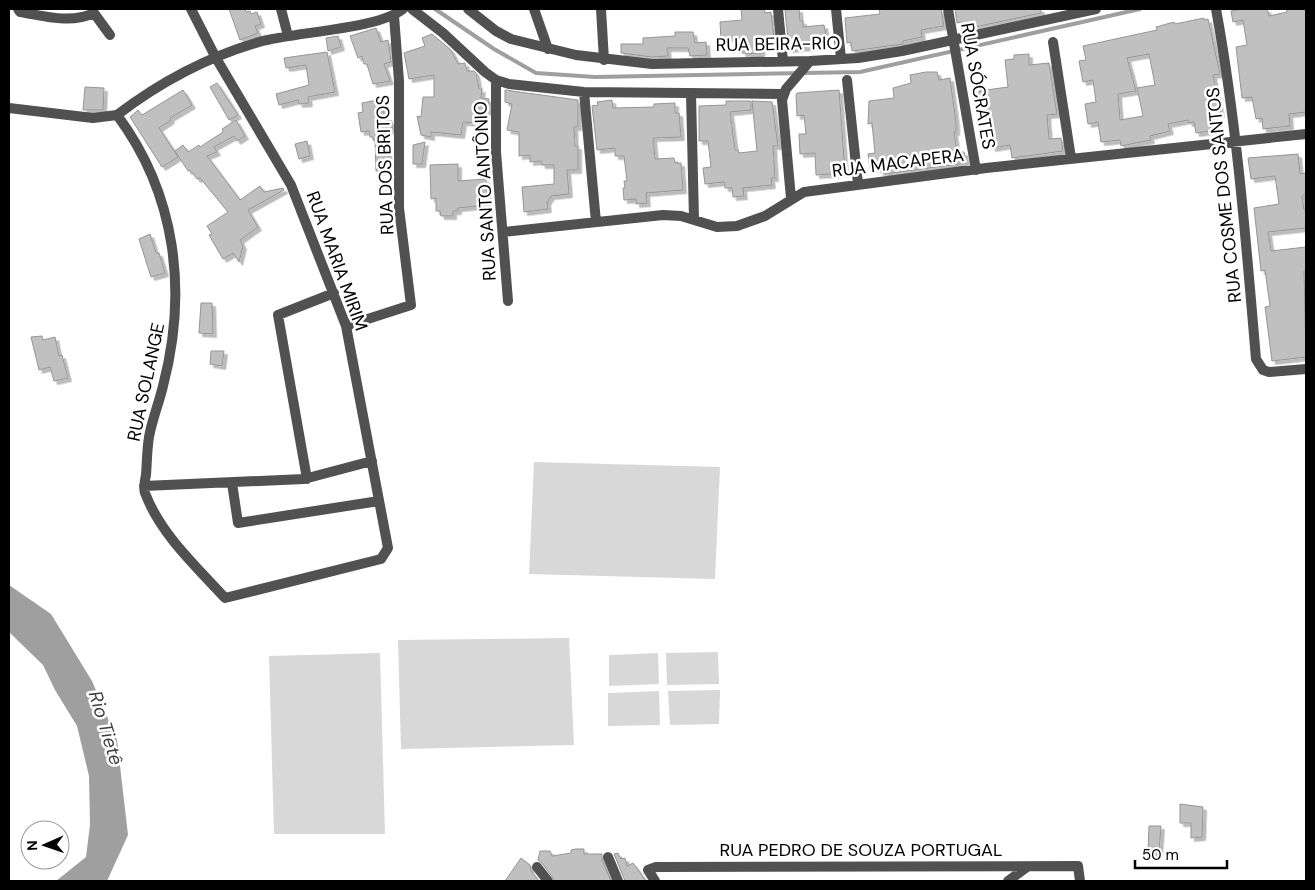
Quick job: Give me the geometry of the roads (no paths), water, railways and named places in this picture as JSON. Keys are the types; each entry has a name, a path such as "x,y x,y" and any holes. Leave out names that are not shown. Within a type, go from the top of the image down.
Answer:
{"street":[{"path":"18,9 20,12 67,19 82,19 93,11 110,35"},
{"name":"RUA MARIA MIRIM","path":"191,9 216,58 291,185 334,293 346,326 388,548"},
{"path":"281,9 288,36"},
{"path":"9,108 93,118 117,115 148,92 216,58 259,42 394,16 403,9"},
{"path":"412,9 496,80 522,86 584,92 782,94 808,64"},
{"name":"RUA BEIRA-RIO","path":"468,9 496,31 511,39 548,49 604,60 652,64 783,61 808,64 885,54 954,42 1053,14 1096,9"},
{"path":"534,9 548,49"},
{"path":"601,9 604,60"},
{"path":"778,9 783,61"},
{"path":"836,9 841,59"},
{"name":"RUA SÓCRATES","path":"948,9 976,170"},
{"name":"RUA COSME DOS SANTOS","path":"1216,9 1226,65 1235,140 1256,359 1263,370 1270,372 1306,369"},
{"name":"RUA DOS BRITOS","path":"346,326 411,305 399,208 399,81 394,16"},
{"path":"1053,42 1072,158"},
{"name":"RUA SANTO ANTÔNIO","path":"496,80 496,152 508,301"},
{"path":"847,80 858,184"},
{"path":"584,92 596,222"},
{"path":"691,94 694,219"},
{"path":"782,94 792,198"},
{"name":"RUA SOLANGE","path":"117,115 139,148 154,177 164,205 171,240 176,314 171,353 149,436 144,486 144,492 169,537 225,598 381,560 388,548"},
{"name":"RUA MACAPERA","path":"503,232 662,216 681,216 717,227 737,226 765,216 804,192 1072,158 1306,134"},
{"path":"307,479 278,315 334,293"},
{"path":"144,486 307,479 372,461"},
{"path":"232,483 238,523 379,501"},
{"path":"608,857 618,881"},
{"path":"537,866 548,881"},
{"name":"RUA PEDRO DE SOUZA PORTUGAL","path":"652,877 649,868 656,866 1078,866 1080,881"},
{"path":"1008,881 1027,866"}],"water":[{"name":"Rio Tietê","path":"9,585 51,614 92,681 117,740 128,835 107,881 56,881 86,857 90,825 89,776 77,726 55,690 43,665 9,632"}],"waterway":[{"path":"435,9 494,49 536,73 595,77 860,72 1140,9"}]}
